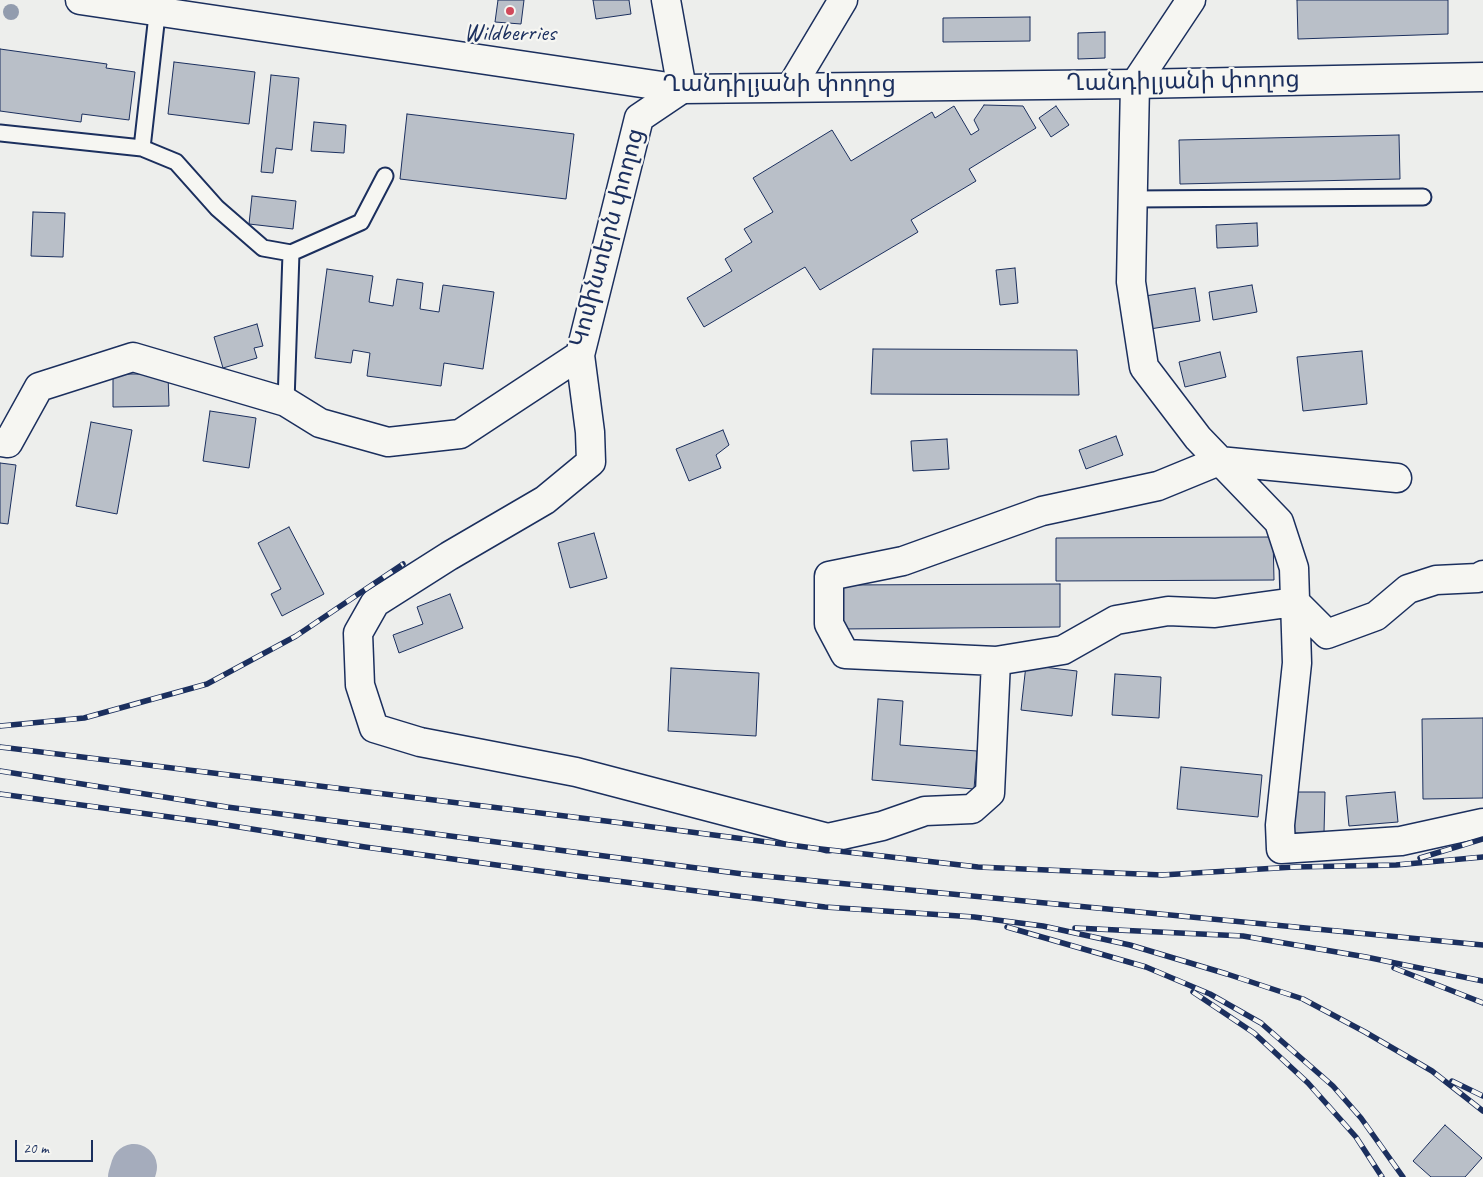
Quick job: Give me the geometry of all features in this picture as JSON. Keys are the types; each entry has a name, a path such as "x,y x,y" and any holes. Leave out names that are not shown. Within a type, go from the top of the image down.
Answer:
{"street":[{"name":"Ղանդիլյանի փողոց","path":"80,0 158,6 682,89 1135,84 1483,77"},
{"path":"666,0 682,89"},
{"path":"791,87 843,0"},
{"path":"1191,0 1135,84 1131,282 1144,367 1198,438 1279,522 1294,568 1297,663 1280,825 1281,848 1401,841 1483,823"},
{"name":"Կոմինտերն փողոց","path":"0,442 8,443 39,387 133,357 286,402 320,423 388,442 460,434 580,355 639,118 682,89"},
{"path":"580,355 590,432 591,462 545,500 449,556 375,603 358,633 360,685 374,728 420,742 576,772 828,838 882,826 925,811 972,809 990,794 996,661"},
{"path":"1295,602 1215,613 1168,612 1116,620 1063,650 996,661 845,654 829,624 829,576 903,561 1042,511 1158,486 1219,460 1398,478"},
{"path":"1295,602 1327,634 1376,616 1408,589 1436,580 1478,578 1483,575"}],"lane":[{"path":"142,148 158,6"},
{"path":"0,133 142,148 176,162 217,208 263,248 291,253 361,222 385,176"},
{"path":"1133,199 1423,197"},
{"path":"286,402 291,253"}],"building":[{"name":"Wildberries","path":"498,0 524,0 521,24 495,22"},
{"path":"593,0 629,0 631,14 596,19"},
{"path":"1297,0 1448,0 1448,34 1298,39"},
{"path":"1030,17 1030,41 943,42 943,18"},
{"path":"1105,32 1105,58 1078,59 1078,33"},
{"path":"0,49 107,64 106,68 135,72 129,120 82,114 81,122 0,111"},
{"path":"174,62 255,72 249,124 168,114"},
{"path":"271,75 299,78 292,150 276,148 273,173 261,172"},
{"path":"984,105 1023,106 1036,128 969,169 976,181 911,220 918,232 820,290 805,267 704,327 687,298 732,271 725,259 752,242 744,229 773,212 753,178 832,130 851,161 932,112 935,118 954,106 971,135 979,130 974,120"},
{"path":"1056,106 1069,125 1051,137 1039,118"},
{"path":"407,114 574,134 566,199 400,179"},
{"path":"314,122 346,125 344,153 311,151"},
{"path":"1399,135 1400,179 1180,184 1179,140"},
{"path":"252,196 296,201 293,229 249,224"},
{"path":"33,212 65,213 63,257 31,256"},
{"path":"1257,223 1258,246 1217,248 1216,225"},
{"path":"1015,268 1018,303 1000,305 996,270"},
{"path":"327,269 373,276 369,302 393,306 397,279 423,283 420,309 439,312 443,285 494,292 483,369 444,363 441,386 367,376 370,353 353,350 351,363 315,358"},
{"path":"1252,285 1257,312 1213,320 1209,292"},
{"path":"1195,288 1200,321 1150,329 1145,296"},
{"path":"257,324 263,346 254,348 257,358 223,368 214,337"},
{"path":"873,349 1077,350 1079,395 871,394"},
{"path":"1362,351 1367,404 1303,411 1297,357"},
{"path":"1220,352 1226,377 1185,387 1179,362"},
{"path":"113,374 168,374 169,406 113,407"},
{"path":"210,411 256,418 249,468 203,461"},
{"path":"91,422 132,430 117,514 76,506"},
{"path":"723,430 729,445 716,455 721,468 689,481 676,449"},
{"path":"1116,436 1123,455 1086,469 1079,450"},
{"path":"947,439 949,469 913,471 911,441"},
{"path":"0,463 16,465 8,524 0,523"},
{"path":"289,527 324,594 282,616 271,594 281,589 258,543"},
{"path":"594,533 607,578 570,588 558,543"},
{"path":"1273,537 1274,580 1056,581 1056,538"},
{"path":"1060,584 1060,627 841,629 841,585"},
{"path":"450,594 463,628 399,653 393,635 423,624 417,607"},
{"path":"1026,665 1077,671 1072,716 1021,710"},
{"path":"671,668 759,673 756,736 668,731"},
{"path":"1115,674 1161,677 1159,718 1112,715"},
{"path":"878,699 903,701 900,745 977,751 974,789 872,780"},
{"path":"1483,718 1483,798 1423,799 1422,719"},
{"path":"1181,767 1262,775 1258,817 1177,809"},
{"path":"1292,792 1325,792 1324,833 1291,833"},
{"path":"1395,792 1398,822 1349,826 1346,796"},
{"path":"1445,1125 1482,1158 1465,1177 1431,1177 1413,1161"}],"waterway":[{"path":"131,1177 134,1167"}],"railway":[{"path":"0,726 84,718 207,684 296,636 403,564"},
{"path":"0,747 978,867 1162,875 1294,867 1396,865 1483,857"},
{"path":"0,771 227,807 743,874 1483,945"},
{"path":"0,794 577,876 825,907 974,917 1043,926 1130,945 1303,999 1432,1071 1483,1111"},
{"path":"1420,858 1483,839"},
{"path":"1007,927 1146,967 1210,994 1261,1023 1333,1086 1361,1118 1403,1177"},
{"path":"1075,928 1243,936 1366,957 1483,981"},
{"path":"1394,968 1483,1003"},
{"path":"1193,992 1254,1033 1308,1083 1356,1137 1382,1177"},
{"path":"1452,1081 1483,1096"}],"place":[{"name":"Wildberries","path":"510,11"}]}
